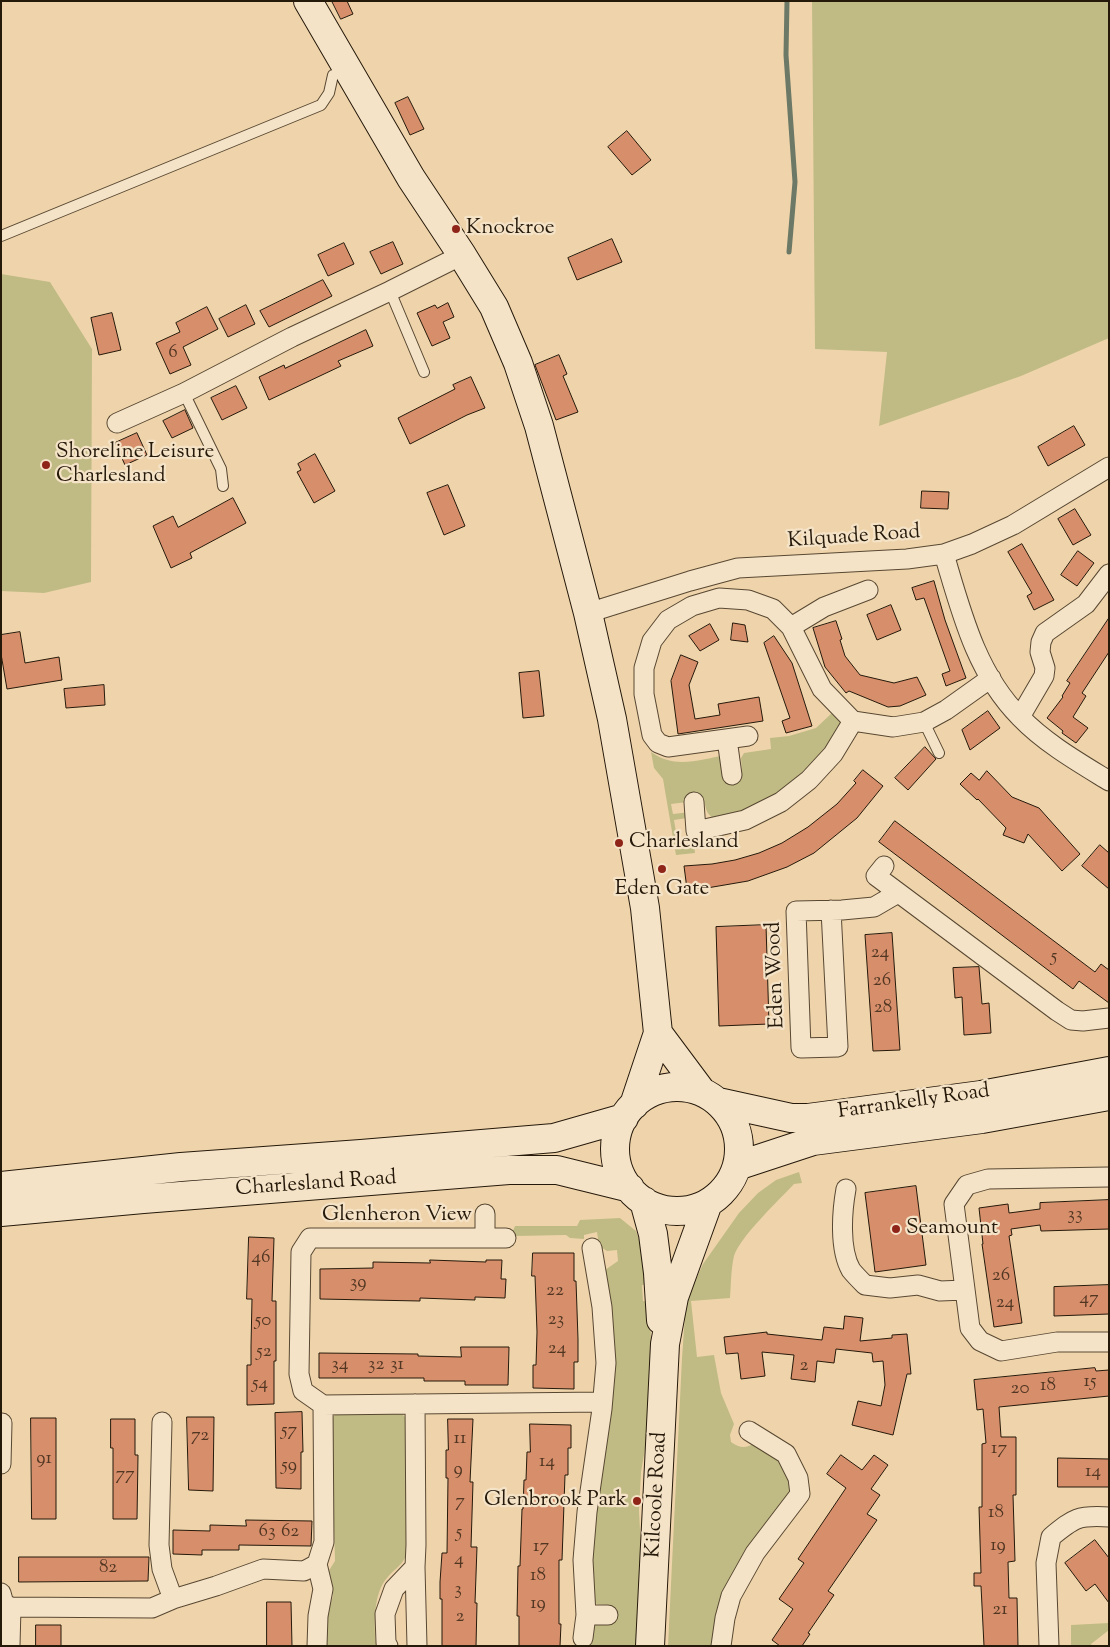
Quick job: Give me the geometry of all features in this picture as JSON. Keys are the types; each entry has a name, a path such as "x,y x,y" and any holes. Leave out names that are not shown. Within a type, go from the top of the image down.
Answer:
{"main road":[{"path":"308,1 411,178 494,306 518,363 539,426 588,613 612,719 646,918 658,1033 629,1111 617,1135 616,1154 620,1172 637,1194 653,1234 658,1273 659,1311 665,1344"},
{"path":"637,1194 660,1208 676,1211 693,1209 708,1203 721,1193 731,1180 737,1166 740,1148 737,1131 730,1115 710,1097 658,1033"},
{"name":"Farrankelly Road","path":"710,1097 791,1118 808,1118 981,1095 1109,1071"},
{"path":"629,1111 647,1094 663,1088 683,1087 710,1097"},
{"name":"Farrankelly Road","path":"737,1166 813,1141 982,1119 1109,1096"},
{"name":"Charlesland Road","path":"1,1186 181,1167 554,1138 629,1111"},
{"name":"Charlesland Road","path":"1,1212 509,1170 556,1170 637,1194"},
{"path":"665,1344 674,1297 708,1203"},
{"name":"Kilcoole Road","path":"650,1646 665,1344"}],"street":[{"path":"117,423 184,393 292,337 462,255"},
{"name":"Kilquade Road","path":"588,613 738,568 907,559 944,554 972,544 1014,524 1109,467"},
{"path":"944,554 967,632 981,662 1006,702 1049,742 1109,781"},
{"path":"1020,717 1044,676 1040,652 1045,632 1086,604 1109,574"},
{"path":"791,627 824,607 868,590"},
{"path":"748,736 668,747 658,743 652,734 644,694 644,668 652,640 668,620 692,606 719,598 748,600 773,609 791,627 822,689 853,721 893,726 924,722 946,710 991,678"},
{"path":"694,802 696,830 745,820 781,802 809,780 833,754 853,721"},
{"path":"727,739 732,775"},
{"path":"884,866 876,876 1071,1020 1083,1021 1109,1018"},
{"name":"Eden Wood","path":"830,910 838,1047 801,1048 796,911 874,907 898,893"},
{"path":"1109,1178 988,1179 967,1185 954,1204 970,1328 980,1341 1001,1351 1057,1342 1109,1342"},
{"path":"846,1188 843,1207 843,1244 851,1270 864,1285 890,1288 918,1285 940,1291 965,1290"},
{"name":"Glenheron View","path":"485,1214 485,1238"},
{"name":"Glenheron View","path":"323,1405 302,1391 299,1374 301,1252 310,1238 506,1238"},
{"path":"584,1638 586,1616 583,1560 587,1512 606,1363 602,1307 592,1248"},
{"path":"316,1646 322,1589 318,1564 324,1542 323,1405 602,1402"},
{"path":"415,1404 417,1646"},
{"path":"162,1422 159,1544 162,1569 173,1599"},
{"path":"1,1464 2,1423"},
{"path":"721,1646 725,1618 731,1596 755,1553 800,1494 798,1478 786,1454 749,1431"},
{"path":"1049,1646 1046,1563 1051,1537 1069,1522 1086,1515 1109,1517"},
{"path":"10,1646 6,1600 152,1608 173,1599 263,1569 304,1572 318,1564"},
{"path":"388,1646 386,1643 385,1614 394,1589 415,1567"},
{"path":"586,1616 608,1615"}],"lane":[{"path":"1,236 321,105 329,93 333,75"},
{"path":"390,291 424,372"},
{"path":"184,393 222,469 223,486"},
{"path":"924,722 939,753"}],"shaded area":[{"path":"812,1 1109,1 1109,338 1021,376 879,426 887,352 815,349"},
{"name":"Shoreline Leisure Charlesland","path":"1,274 50,282 92,349 91,582 44,593 1,591"},
{"path":"833,712 844,726 806,773 777,795 747,809 715,819 708,813 704,800 671,804 673,814 691,812 687,818 674,820 678,844 694,843 695,853 676,855 663,779 654,768 651,752 660,757 678,762 696,761 726,755 728,773 742,771 741,758 744,753 771,749 770,738 789,736 816,728"},
{"path":"799,1172 802,1183 794,1184 761,1219 738,1248 733,1261 730,1298 691,1301 697,1357 714,1355 721,1393 734,1424 730,1435 731,1442 743,1447 755,1443 775,1456 787,1471 791,1487 716,1646 668,1646 686,1301 703,1264 739,1213 758,1193 776,1180"},
{"path":"620,1218 636,1231 645,1255 649,1285 642,1285 643,1301 650,1302 651,1343 646,1443 641,1472 639,1511 642,1567 638,1646 576,1646 576,1640 593,1623 609,1616 609,1605 597,1604 589,1597 605,1270 618,1261 617,1250 607,1251 599,1246 597,1232 584,1235 584,1239 570,1238 566,1235 516,1236 509,1241 515,1226 577,1226 580,1220"},
{"path":"399,1410 408,1421 408,1551 404,1560 382,1584 379,1592 375,1620 376,1646 324,1646 325,1621 333,1596 328,1572 335,1561 331,1419 339,1411"},
{"path":"1109,1623 1109,1630 1091,1644 1092,1646 1071,1646 1071,1625"}],"building":[{"path":"332,1 347,1 353,14 341,19"},
{"path":"408,97 424,129 410,135 395,103"},
{"path":"627,131 651,160 632,175 608,147"},
{"path":"612,239 622,262 577,280 568,258"},
{"path":"393,242 403,264 381,274 370,252"},
{"path":"344,243 354,264 328,276 318,255"},
{"path":"323,280 332,296 269,327 260,311"},
{"path":"448,303 454,317 443,322 450,338 432,346 417,313 435,305 437,308"},
{"path":"246,305 255,324 228,337 219,319"},
{"path":"207,307 218,329 183,347 191,365 170,374 156,343 180,332 176,323"},
{"path":"112,313 121,350 99,355 91,318"},
{"path":"366,330 373,346 338,361 341,366 269,400 259,377 284,365 285,368"},
{"path":"559,355 567,374 563,376 578,412 556,420 535,365"},
{"path":"471,377 485,408 410,444 398,418 455,389 453,385"},
{"path":"236,386 247,408 222,420 211,398"},
{"path":"185,410 193,428 172,438 163,421"},
{"path":"1074,426 1085,445 1048,466 1038,447"},
{"path":"137,433 147,455 125,465 115,443"},
{"path":"315,454 335,491 314,503 297,472 301,470 298,464"},
{"path":"448,485 465,526 444,535 427,493"},
{"path":"922,491 949,492 948,509 921,508"},
{"path":"233,498 246,523 190,553 192,558 171,568 153,526 173,516 178,527"},
{"path":"1075,509 1091,535 1073,545 1058,519"},
{"path":"1022,544 1054,600 1034,610 1027,596 1032,593 1008,552"},
{"path":"1078,551 1094,563 1077,586 1061,575"},
{"path":"934,581 945,620 966,678 946,686 942,674 950,671 924,598 916,600 912,588"},
{"path":"891,605 901,630 877,640 867,615"},
{"path":"1109,618 1109,652 1082,693 1086,696 1073,717 1088,728 1076,743 1062,733 1063,731 1047,718 1063,697 1070,683 1067,681"},
{"path":"836,621 845,656 860,675 894,683 917,677 926,695 900,706 888,707 849,691 846,693 825,667 813,628"},
{"path":"733,623 745,625 748,642 731,640"},
{"path":"710,624 719,640 700,651 689,636"},
{"path":"20,632 25,663 59,657 62,680 7,689 1,654 1,635"},
{"path":"774,636 792,663 812,726 786,733 782,721 790,718 764,643"},
{"path":"681,655 698,662 689,685 695,719 720,715 718,704 759,697 763,721 678,734 671,681"},
{"path":"539,671 544,716 523,718 519,673"},
{"path":"104,685 105,705 66,708 64,689"},
{"path":"988,711 1000,728 970,750 962,730"},
{"path":"925,747 936,759 908,790 895,778"},
{"path":"863,770 883,786 857,818 814,853 787,867 748,881 707,888 687,889 684,866 735,860 759,853 782,843 808,827 837,804 856,783 854,781"},
{"path":"987,771 1012,797 1039,808 1080,854 1062,871 1028,834 1024,843 1003,835 1006,828 978,799 960,784 971,773 979,780"},
{"path":"895,821 1095,972 1101,964 1109,970 1109,1003 1079,981 1073,989 879,842"},
{"path":"1100,845 1109,853 1109,889 1082,866"},
{"path":"766,925 769,1024 719,1026 716,927"},
{"path":"892,933 900,1050 873,1051 865,935"},
{"path":"979,967 982,1004 989,1003 991,1033 964,1035 962,997 955,998 953,968"},
{"name":"Seamount","path":"916,1186 926,1265 875,1272 865,1193"},
{"path":"1109,1200 1109,1229 1041,1231 1040,1225 1011,1229 1012,1235 1009,1236 1022,1323 994,1327 982,1244 979,1208 1008,1204 1009,1213 1040,1209 1040,1203"},
{"path":"249,1237 274,1238 272,1301 276,1301 276,1361 274,1361 274,1404 247,1405 247,1365 251,1365 252,1299 247,1299"},
{"path":"533,1253 574,1253 578,1362 574,1362 574,1389 533,1388 533,1365 536,1365 537,1332 535,1276 532,1276"},
{"path":"430,1260 486,1262 486,1260 502,1260 501,1279 506,1279 505,1298 475,1297 475,1300 420,1298 420,1301 320,1299 320,1269 373,1268 373,1262 430,1263"},
{"path":"1109,1285 1109,1314 1054,1316 1054,1287"},
{"path":"845,1316 863,1318 860,1341 892,1338 892,1335 907,1334 911,1374 907,1374 893,1435 852,1425 858,1401 881,1406 885,1385 883,1361 873,1362 872,1353 836,1349 834,1363 817,1361 815,1382 791,1379 794,1355 762,1352 765,1376 741,1379 738,1353 726,1354 724,1337 767,1332 767,1334 822,1340 824,1327 843,1329"},
{"path":"461,1347 509,1347 508,1385 465,1385 465,1381 424,1381 424,1378 319,1378 319,1353 418,1354 418,1356 461,1357"},
{"path":"1095,1368 1096,1371 1109,1370 1109,1396 999,1407 1001,1437 1016,1437 1016,1495 1013,1495 1015,1561 1008,1562 1009,1598 1017,1598 1018,1646 984,1646 981,1586 974,1586 974,1573 981,1573 979,1507 982,1507 982,1444 986,1443 983,1409 977,1410 974,1380"},
{"path":"302,1412 303,1452 301,1452 301,1489 276,1488 275,1413"},
{"path":"187,1417 214,1417 213,1491 189,1490"},
{"path":"31,1418 56,1418 56,1519 32,1519"},
{"path":"111,1419 135,1419 135,1455 138,1455 137,1519 113,1519"},
{"path":"448,1419 473,1419 470,1482 473,1482 471,1547 477,1547 476,1646 442,1646 440,1582 442,1553 447,1553 448,1478 446,1478 446,1450 448,1450"},
{"path":"530,1424 571,1425 571,1448 568,1448 568,1475 565,1475 562,1560 559,1560 560,1646 519,1646 519,1616 517,1616 518,1566 520,1566 524,1480 526,1480 527,1452 530,1452"},
{"path":"841,1455 862,1470 874,1455 888,1465 871,1489 880,1495 867,1514 877,1520 828,1591 834,1595 808,1633 810,1634 802,1646 780,1646 772,1640 793,1609 779,1599 804,1563 798,1559 846,1488 827,1474"},
{"path":"1058,1458 1109,1459 1109,1487 1058,1487"},
{"path":"246,1520 312,1521 311,1546 239,1545 239,1550 202,1550 202,1555 173,1554 173,1530 210,1531 210,1525 246,1526"},
{"path":"1095,1540 1109,1558 1109,1603 1095,1584 1086,1591 1065,1563"},
{"path":"19,1557 149,1557 148,1581 19,1582"},
{"path":"267,1602 291,1602 292,1646 267,1646"},
{"path":"36,1625 61,1625 61,1646 36,1646"}],"waterway":[{"path":"787,1 786,55 795,182 789,252"}],"place":[{"name":"Knockroe","path":"456,229"},
{"name":"Shoreline Leisure Charlesland","path":"46,465"},
{"name":"Charlesland","path":"619,843"},
{"name":"Eden Gate","path":"662,869"},
{"name":"Seamount","path":"896,1229"},
{"name":"Glenbrook Park","path":"637,1501"}]}
